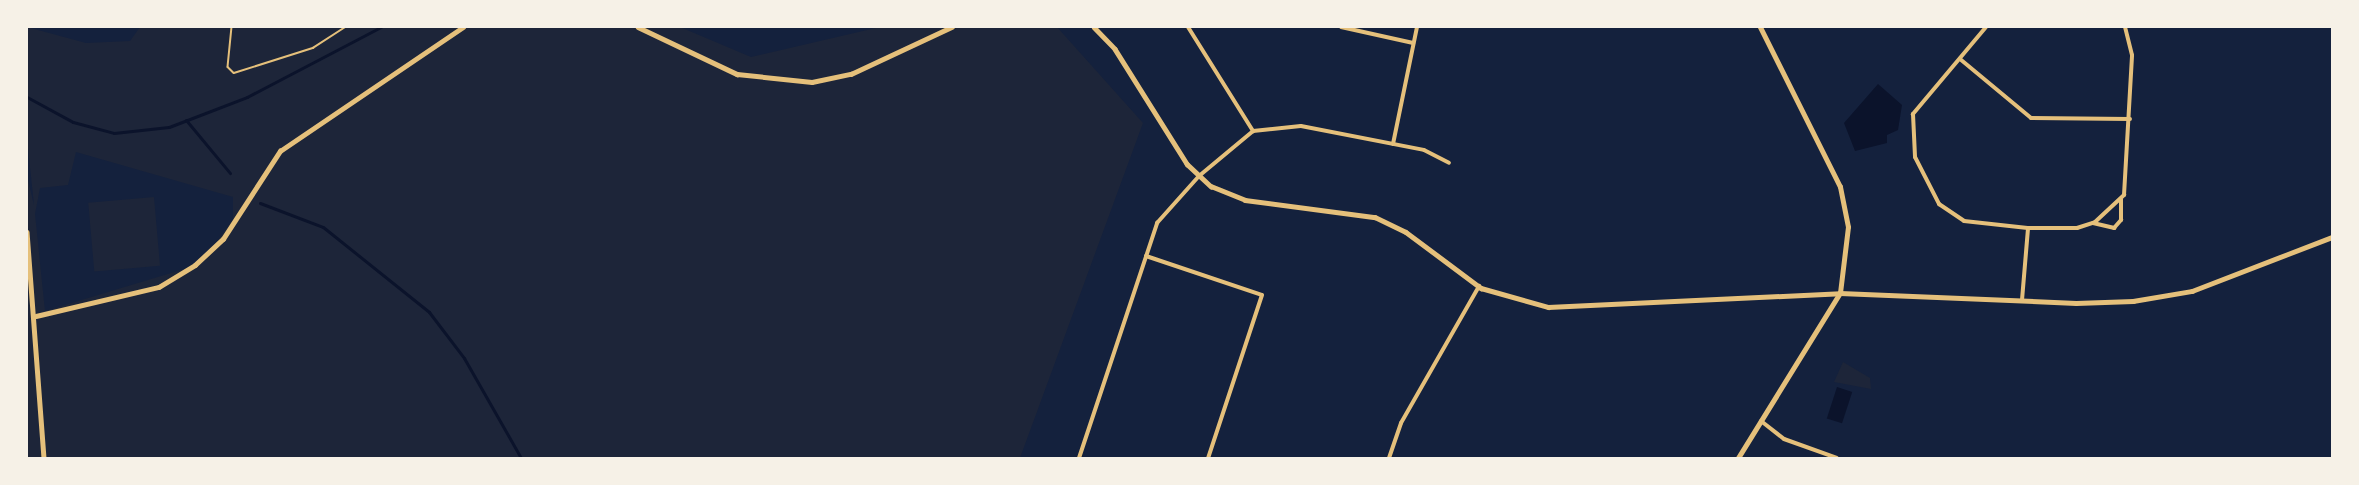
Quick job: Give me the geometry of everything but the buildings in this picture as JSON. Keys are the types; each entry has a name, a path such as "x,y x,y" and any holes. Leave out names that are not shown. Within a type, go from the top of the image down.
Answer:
{"street":[{"path":"36,316 159,286 195,265 222,239 280,151 463,27"},
{"path":"638,27 737,74 812,82 851,74 952,27"},
{"path":"651,34 656,27"},
{"path":"1094,27 1115,49 1199,176 1245,200 1375,218 1406,232 1479,286 1548,307 1593,309 1840,293 2022,300 2133,301 2192,291 2332,237"},
{"path":"1188,27 1252,131"},
{"path":"1341,27 1413,43"},
{"path":"1394,144 1417,27"},
{"path":"1738,458 1840,293 1848,227 1840,187 1760,27"},
{"path":"1986,27 1913,114 1911,136 1924,184 1939,204 1964,221 2028,228 2092,223 2114,228 2121,220 2121,198 2130,118 2132,55 2125,27"},
{"path":"1960,59 2031,118 2130,118"},
{"path":"1079,458 1157,223 1199,176 1252,131 1301,126 1394,144 1449,163"},
{"path":"2092,223 2121,198"},
{"path":"2022,300 2028,228"},
{"path":"27,232 36,316 44,458"},
{"path":"1146,256 1262,295 1208,458"},
{"path":"1389,458 1401,423 1479,286"},
{"path":"1760,420 1784,439 1837,458"}],"path":[{"path":"232,27 228,67 234,72 314,48 345,27"}],"shaded area":[{"path":"27,27 86,43 130,41 140,27 680,27 751,57 880,27 1057,27 1143,123 1020,458 27,458 27,176 34,205 27,139","holes":["76,152 233,197 233,219 201,264 45,311 35,214 40,188 68,185"]},
{"path":"1878,84 1902,105 1898,130 1887,135 1887,143 1855,151 1844,123"},
{"path":"154,197 160,266 94,271 88,203"},
{"path":"1843,362 1870,378 1871,389 1834,382"},
{"path":"1837,387 1852,392 1842,423 1827,418"}],"waterway":[{"path":"27,97 73,122 114,133 169,127 247,97 381,27"},
{"path":"186,120 230,173"},
{"path":"260,203 323,227 429,312 464,358 521,458"}]}
